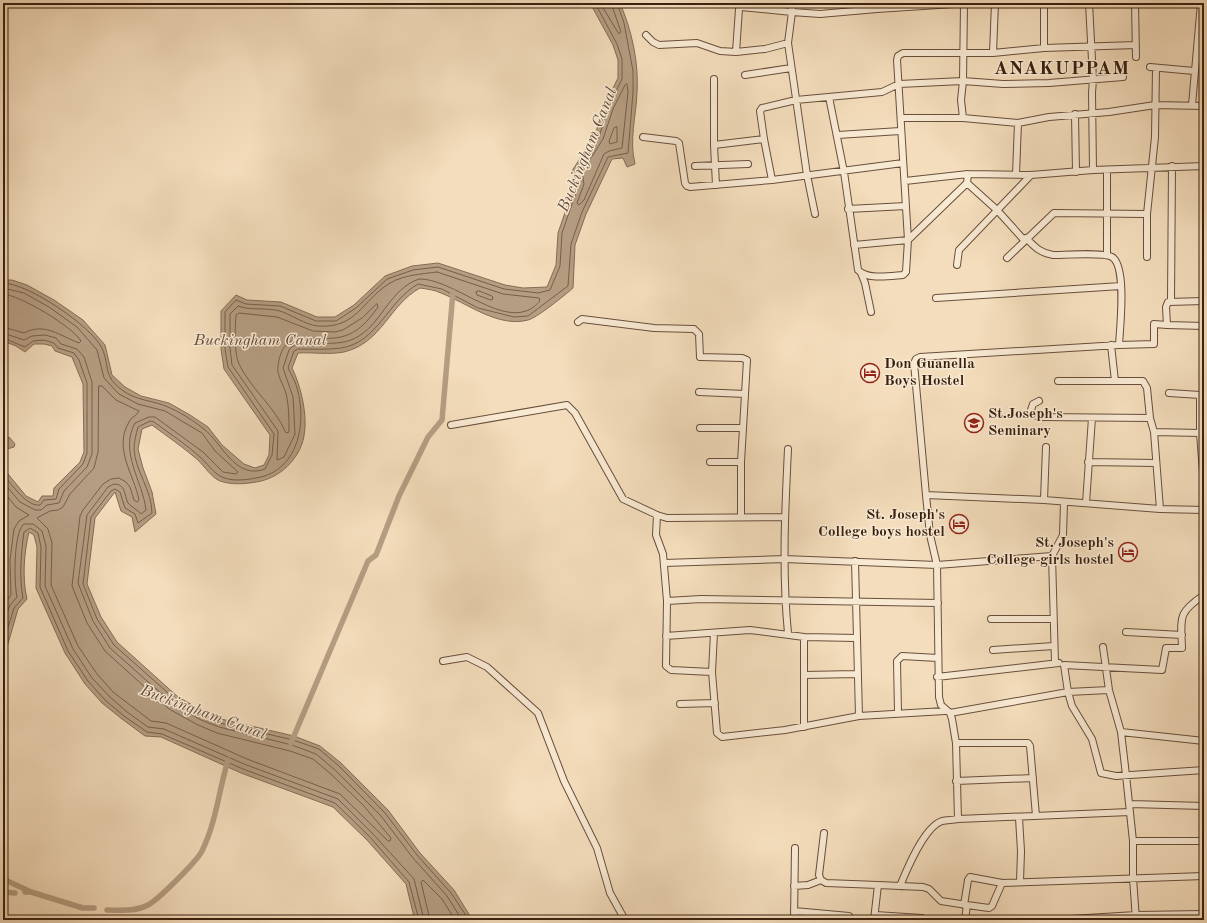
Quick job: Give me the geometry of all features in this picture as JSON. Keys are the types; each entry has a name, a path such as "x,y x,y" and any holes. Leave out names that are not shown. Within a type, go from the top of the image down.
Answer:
{"street":[{"path":"792,3 788,43 815,214"},
{"path":"736,52 739,9 741,7 820,14 877,8 967,3 963,53 964,81 961,100 963,118"},
{"path":"993,53 995,3"},
{"path":"1044,3 1044,48"},
{"path":"1089,3 1090,46 1093,79 1093,170"},
{"path":"1135,3 1136,57"},
{"path":"1192,105 1201,3"},
{"path":"646,35 653,42 659,44 697,43 720,51 736,52 765,49 788,43"},
{"path":"860,273 883,276 903,275 906,272 908,240 905,181 900,130 899,84 896,60 898,56 903,54 993,53 1044,48 1136,44"},
{"path":"745,75 791,68"},
{"path":"1147,256 1147,214 1155,137 1153,68 1194,71"},
{"path":"772,180 760,111 762,108 796,100 882,92 899,84 964,81 1003,84 1123,77"},
{"path":"714,79 714,146 716,185"},
{"path":"829,97 838,135 858,270 865,283 871,312"},
{"path":"900,118 963,118 1018,122 1075,114 1109,112 1155,105 1204,106"},
{"path":"1075,114 1076,172"},
{"path":"1016,174 1018,122"},
{"path":"838,135 900,130"},
{"path":"643,137 676,141 679,143 687,186 772,180 844,172 903,163"},
{"path":"714,146 764,139"},
{"path":"695,166 748,164"},
{"path":"1171,301 1172,166"},
{"path":"905,181 968,174 1031,175 1093,170 1204,166"},
{"path":"1107,170 1107,255"},
{"path":"854,245 908,240 967,183 968,174"},
{"path":"957,265 959,250 1031,175"},
{"path":"967,183 997,210 1038,251 1053,255 1107,255 1116,261 1119,268 1121,286 1119,345"},
{"path":"848,209 906,206"},
{"path":"1007,258 1025,239 1054,213 1107,212 1147,214"},
{"path":"936,298 1121,286"},
{"path":"1167,325 1166,307 1168,302 1204,301"},
{"path":"578,322 582,319 654,328 696,330 699,334 700,357 742,358 747,360 742,428 741,517"},
{"path":"955,819 956,743 954,725 948,712 940,702 937,676 937,565 930,535 914,363 916,359 920,357 1111,345 1154,344 1154,324 1204,326"},
{"path":"1111,345 1115,381"},
{"path":"1058,381 1140,380 1146,384 1150,418 1154,432 1160,509"},
{"path":"699,392 745,394"},
{"path":"1169,393 1202,395 1200,433 1204,486"},
{"path":"1039,401 1033,404 1031,410 1034,415 1040,417 1150,418"},
{"path":"451,424 567,405 575,413 587,432 623,499 657,515 667,518 784,517"},
{"path":"1086,503 1092,418"},
{"path":"700,428 742,428"},
{"path":"1154,432 1200,433"},
{"path":"1044,500 1046,447"},
{"path":"788,449 784,517 784,600 788,633"},
{"path":"710,462 741,462"},
{"path":"1088,462 1156,462"},
{"path":"926,495 1044,500 1160,509 1204,510"},
{"path":"1055,663 1052,556 1063,535 1064,502"},
{"path":"657,515 656,535 663,554 667,601 666,636 668,668 712,672"},
{"path":"664,563 784,559 937,565 1052,556"},
{"path":"855,561 859,716"},
{"path":"937,676 1055,663 1105,668 1162,670 1166,648 1182,648 1181,617 1190,604 1204,595"},
{"path":"667,601 701,598 938,603"},
{"path":"991,619 1053,618"},
{"path":"666,636 750,630 788,633 804,637 856,638"},
{"path":"1126,632 1182,635"},
{"path":"714,633 712,672 717,733 722,737 804,727 859,716 948,712 1068,692 1109,690"},
{"path":"804,637 804,727"},
{"path":"993,650 1054,646"},
{"path":"1103,647 1109,690 1121,732 1130,804 1136,917"},
{"path":"898,714 898,658 902,656 938,658"},
{"path":"443,661 467,657 487,667 538,713 564,781 597,848 610,892 625,920"},
{"path":"1064,665 1068,692 1072,706 1092,739 1099,772 1107,776 1204,770"},
{"path":"804,675 857,674"},
{"path":"680,704 715,703"},
{"path":"1121,732 1204,741"},
{"path":"956,743 1026,742 1030,746 1036,816"},
{"path":"956,781 1033,778"},
{"path":"1130,804 1204,806"},
{"path":"900,886 912,859 931,829 942,821 955,819 1019,818 1130,812"},
{"path":"1019,818 1022,852 1020,882"},
{"path":"820,880 819,875 824,833"},
{"path":"1133,841 1204,841"},
{"path":"794,920 795,848"},
{"path":"965,920 968,880 970,877 1002,882 1020,882 1204,876"},
{"path":"794,886 808,885 820,880 834,884 923,887 933,892 941,900 989,908 992,906 1002,882"},
{"path":"878,885 875,918 922,918 924,920"},
{"path":"794,911 849,916 852,920"},
{"path":"1054,920 1204,914"}],"water":[{"name":"Buckingham Canal","path":"590,3 620,3 628,25 634,47 637,70 633,137 633,155 635,164 627,167 623,158 612,159 586,214 575,245 573,288 538,315 528,320 517,322 494,318 439,292 420,288 409,295 400,304 368,341 357,347 338,353 298,353 292,368 303,401 305,419 304,436 302,444 293,460 273,477 243,484 220,481 211,475 198,460 152,425 142,429 138,449 152,492 156,514 135,532 132,517 121,511 115,492 95,518 87,584 101,617 117,642 178,697 205,712 221,719 294,736 320,746 341,763 388,810 420,853 454,890 470,916 476,920 417,920 414,917 406,884 367,840 333,807 241,773 161,737 145,736 102,703 85,684 65,653 36,588 37,547 34,535 29,532 24,565 24,582 27,599 18,609 3,661 3,441 9,437 15,444 14,447 7,449 4,455 4,469 26,496 38,502 42,496 53,496 54,488 80,462 84,452 83,384 72,357 55,351 52,346 44,344 34,344 25,352 16,346 3,341 3,280 12,280 27,285 54,300 83,320 105,345 112,375 125,387 141,396 169,403 190,415 208,427 222,445 244,464 255,468 264,465 269,455 270,435 224,369 221,349 221,311 236,295 247,300 281,302 317,317 335,317 354,305 385,276 412,266 438,263 505,285 523,288 547,287 556,265 558,233 575,183 572,171 595,135 604,106 618,78 618,60 613,45"}],"waterway":[{"path":"291,743 368,561 376,555 399,496 428,437 442,420 453,292"},
{"path":"107,910 133,910 148,905 169,888 199,856 211,829 228,760"},
{"path":"3,879 31,892"},
{"path":"3,892 15,893"},
{"path":"25,892 31,892 83,908 94,908"}],"place":[{"name":"Don Guanella Boys Hostel","path":"870,373"},
{"name":"St.Joseph's Seminary","path":"974,423"},
{"name":"St. Joseph's College boys hostel","path":"959,524"},
{"name":"St. Joseph's College girls hostel","path":"1128,552"}],"district":[{"name":"ANAKUPPAM","path":"1062,69"}]}
